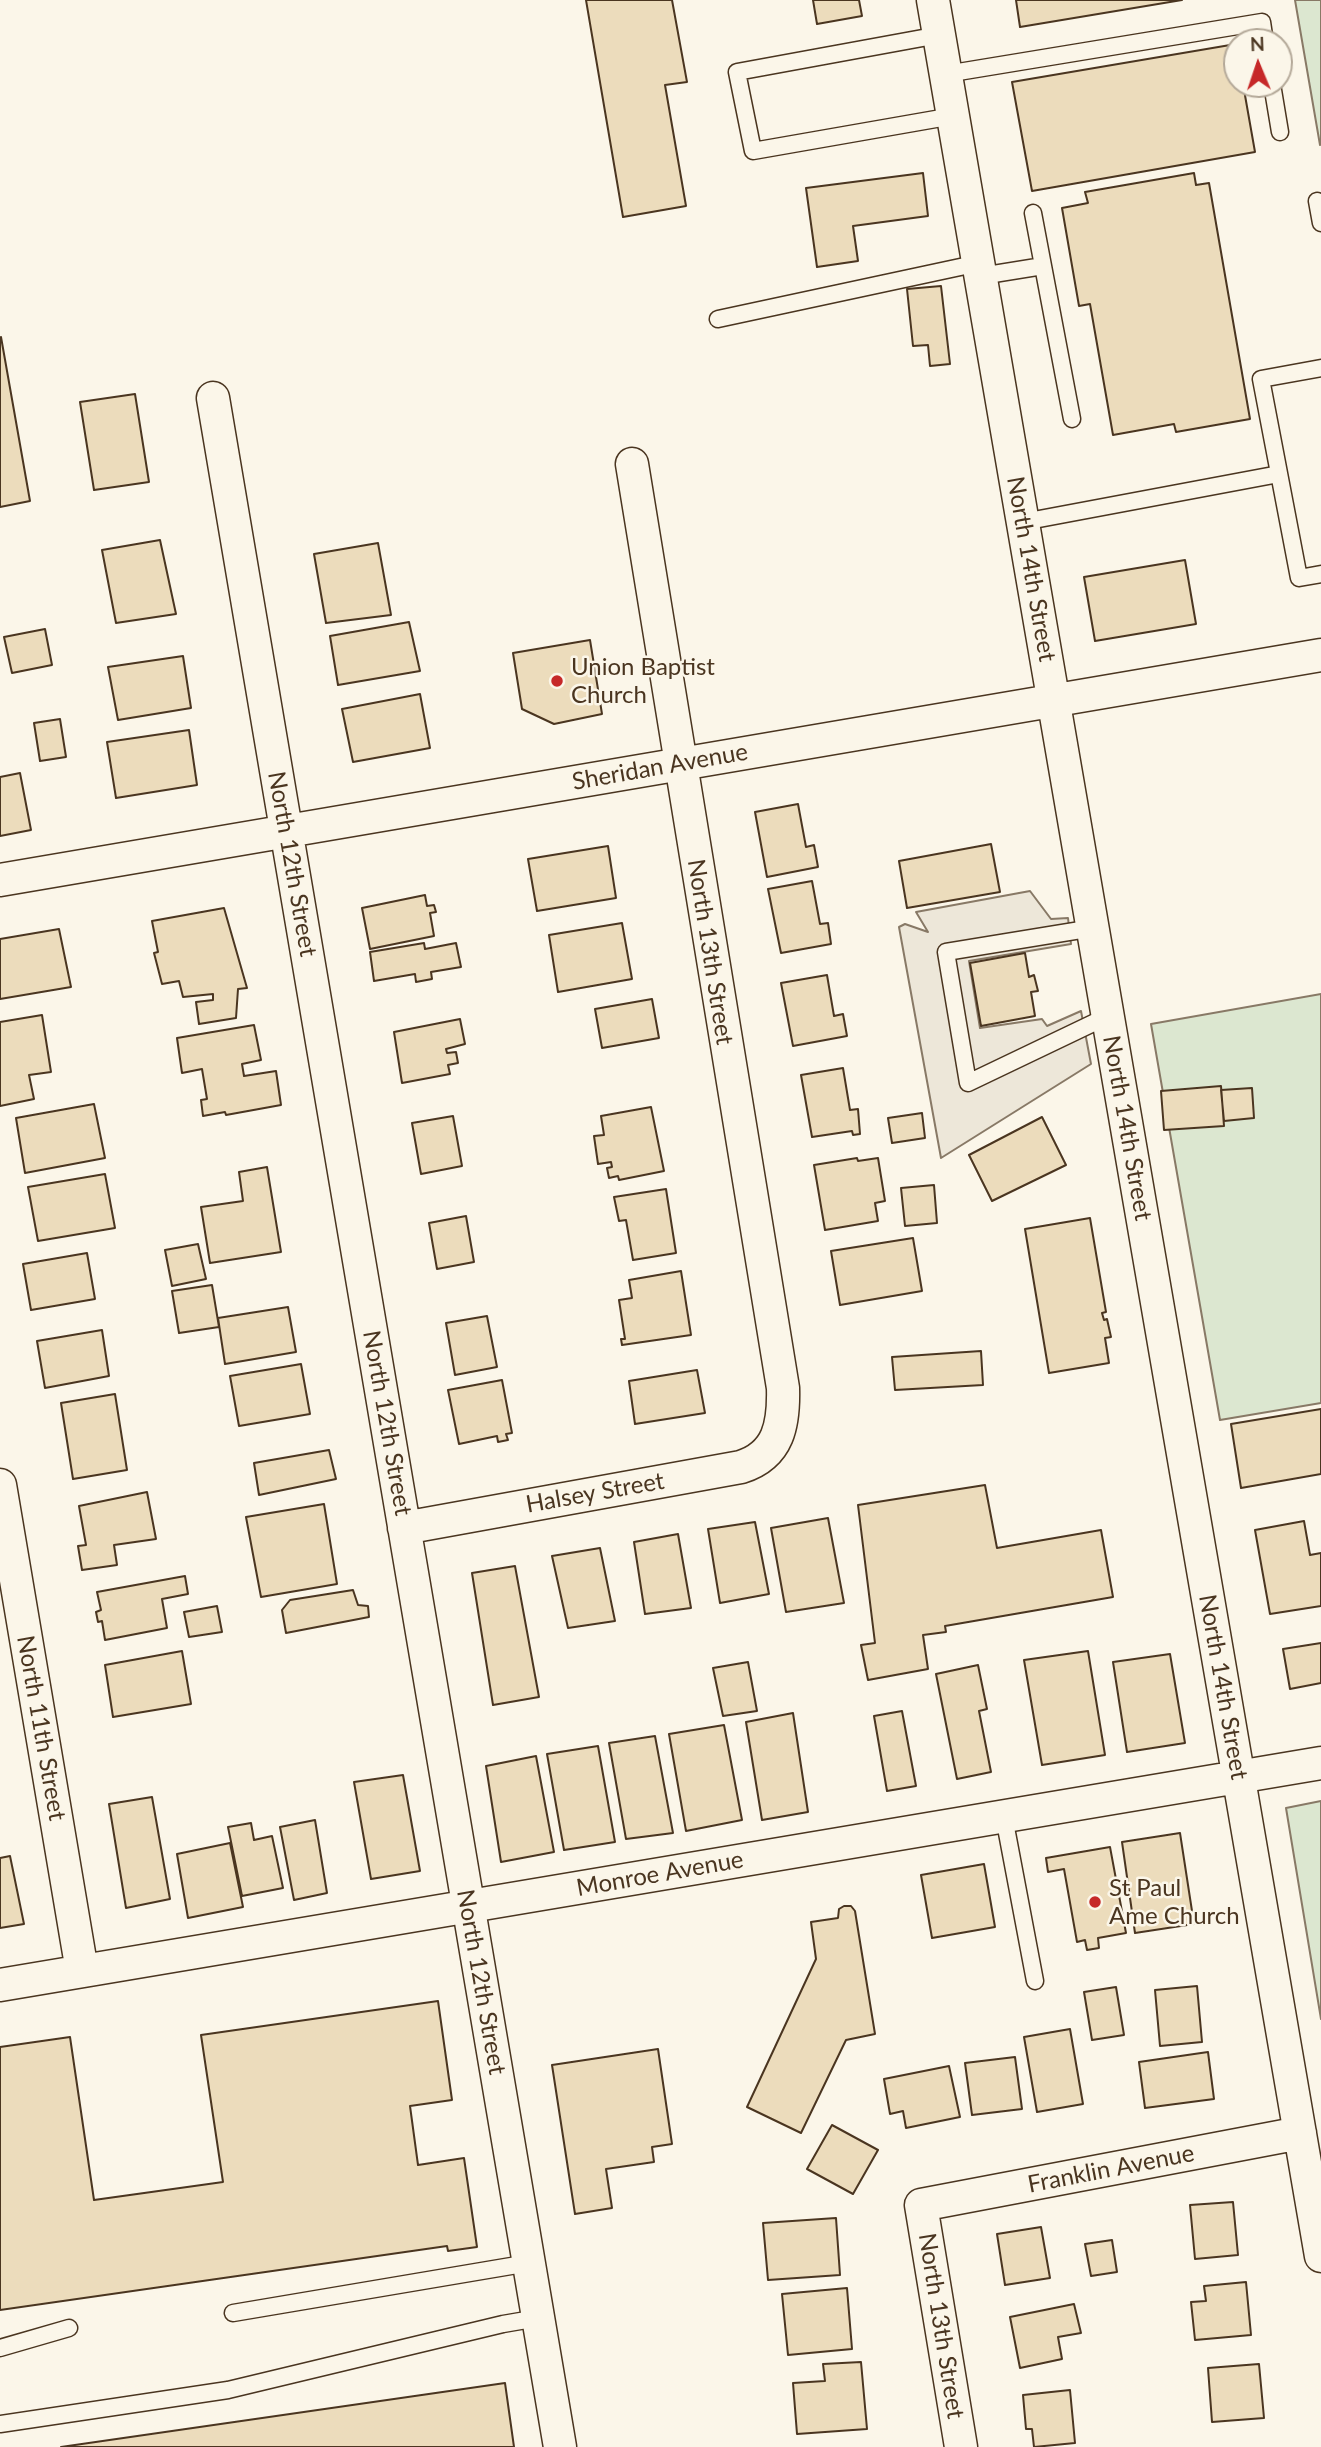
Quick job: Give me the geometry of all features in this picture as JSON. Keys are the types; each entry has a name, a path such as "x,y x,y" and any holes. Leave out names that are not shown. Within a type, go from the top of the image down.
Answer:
{"street":[{"name":"North 14th Street","path":"933,0 1321,2256"},
{"name":"North 12th Street","path":"213,398 560,2447"},
{"name":"North 13th Street","path":"632,464 783,1388 783,1408 776,1440"},
{"name":"Sheridan Avenue","path":"0,880 1321,655"},
{"name":"Halsey Street","path":"404,1528 741,1467 755,1462 776,1440"},
{"name":"North 11th Street","path":"0,1485 82,1971"},
{"name":"Monroe Avenue","path":"0,1985 1321,1763"},
{"name":"Franklin Avenue","path":"921,2205 1300,2133"},
{"name":"North 13th Street","path":"921,2205 961,2447"}],"lane":[{"path":"1226,28 1262,22 1263,28"},
{"path":"946,74 1223,28"},
{"path":"939,35 737,72 753,151 953,116"},
{"path":"1274,98 1280,132"},
{"path":"1317,201 1321,223"},
{"path":"1033,213 1072,419"},
{"path":"718,319 980,270 1044,266"},
{"path":"1321,368 1261,379 1299,578 1321,574"},
{"path":"1023,522 1279,474"},
{"path":"1093,928 946,952 968,1083 1108,1016"},
{"path":"1004,1817 1035,1981"},
{"path":"233,2313 529,2263"},
{"path":"0,2424 228,2390 538,2318"},
{"path":"0,2348 69,2328"}],"green space":[{"path":"1295,0 1321,0 1320,145"},
{"path":"1321,994 1321,1403 1220,1420 1151,1024"},
{"path":"1321,1801 1321,2019 1286,1808"}],"shaded area":[{"path":"1030,891 1051,919 1068,918 1071,944 969,961 980,1028 1042,1019 1047,1026 1081,1011 1091,1064 941,1158 899,927 905,924 928,932 916,912"}],"building":[{"path":"586,0 672,0 687,82 665,85 686,206 623,217"},
{"path":"813,0 859,0 862,16 817,24"},
{"path":"1016,0 1182,0 1020,27"},
{"path":"1223,46 1223,98 1245,98 1255,152 1032,191 1012,82"},
{"path":"923,173 928,216 853,226 858,261 817,267 806,188"},
{"path":"1194,173 1196,185 1209,183 1250,419 1176,432 1174,424 1113,435 1090,304 1079,306 1062,208 1088,203 1085,192"},
{"path":"941,286 950,364 930,366 928,345 913,346 907,289"},
{"path":"0,338 30,501 0,507"},
{"path":"135,394 149,482 94,490 80,402"},
{"path":"160,540 176,614 116,623 102,550"},
{"path":"378,543 391,615 326,623 314,554"},
{"path":"1185,560 1196,624 1095,641 1084,577"},
{"path":"409,622 420,671 338,685 330,636"},
{"path":"45,629 52,665 12,673 4,637"},
{"name":"Union Baptist Church","path":"590,640 602,714 554,724 522,709 513,653"},
{"path":"183,656 191,708 118,720 108,667"},
{"path":"420,694 430,748 353,762 342,709"},
{"path":"60,719 66,757 40,761 34,723"},
{"path":"189,730 197,785 116,798 107,742"},
{"path":"20,773 31,830 0,836 0,777"},
{"path":"798,804 806,847 814,845 818,867 767,877 755,812"},
{"path":"991,844 1000,892 907,908 899,861"},
{"path":"608,846 616,898 537,911 528,859"},
{"path":"812,881 820,924 828,923 831,944 781,953 768,889"},
{"path":"425,895 427,906 434,905 436,912 430,913 434,936 370,949 362,908"},
{"path":"224,908 247,988 238,989 236,1018 199,1024 196,1002 213,1000 213,994 183,997 179,981 162,984 154,953 158,952 152,921"},
{"path":"622,923 632,979 558,992 549,935"},
{"path":"59,929 71,987 0,999 0,939"},
{"path":"424,943 425,949 456,943 461,967 431,972 432,979 416,982 415,974 374,981 370,952"},
{"path":"1025,953 1029,977 1034,975 1038,991 1031,992 1035,1016 981,1026 970,963"},
{"path":"827,975 834,1016 843,1014 847,1036 793,1046 781,983"},
{"path":"652,999 659,1038 602,1048 595,1009"},
{"path":"42,1015 51,1072 29,1075 34,1099 0,1106 0,1022"},
{"path":"460,1019 465,1044 446,1049 447,1053 456,1052 458,1063 448,1065 450,1074 402,1083 394,1032"},
{"path":"254,1025 261,1060 242,1064 244,1076 276,1071 281,1105 226,1115 225,1112 203,1116 201,1100 207,1099 202,1069 182,1073 177,1038"},
{"path":"843,1068 850,1110 858,1109 860,1134 853,1135 852,1131 812,1137 801,1075"},
{"path":"1221,1086 1224,1126 1164,1130 1161,1091"},
{"path":"1252,1088 1254,1118 1224,1121 1221,1090"},
{"path":"94,1104 105,1158 25,1173 16,1118"},
{"path":"651,1107 664,1171 619,1180 618,1176 609,1178 607,1168 612,1167 611,1162 598,1164 594,1136 604,1135 601,1116"},
{"path":"922,1113 925,1138 892,1143 888,1118"},
{"path":"453,1116 462,1166 421,1174 412,1123"},
{"path":"1042,1117 1066,1165 992,1201 969,1155"},
{"path":"857,1158 858,1161 878,1158 885,1201 875,1203 878,1221 825,1230 814,1165"},
{"path":"267,1167 281,1252 210,1263 201,1207 243,1201 239,1172"},
{"path":"105,1174 115,1228 38,1241 28,1187"},
{"path":"934,1185 937,1223 905,1226 901,1188"},
{"path":"666,1189 676,1253 633,1260 626,1220 619,1221 614,1197"},
{"path":"466,1216 474,1262 437,1269 429,1223"},
{"path":"1090,1218 1106,1312 1102,1313 1104,1320 1107,1319 1111,1337 1105,1338 1109,1363 1049,1373 1025,1229"},
{"path":"913,1238 922,1291 840,1305 831,1251"},
{"path":"198,1244 206,1279 172,1286 165,1250"},
{"path":"87,1253 95,1299 31,1310 23,1264"},
{"path":"681,1271 691,1335 622,1345 621,1339 625,1339 619,1300 632,1298 629,1280"},
{"path":"212,1285 219,1327 179,1333 172,1291"},
{"path":"288,1307 296,1352 225,1364 218,1318"},
{"path":"487,1316 497,1367 455,1375 446,1323"},
{"path":"102,1330 109,1376 45,1388 37,1341"},
{"path":"981,1351 983,1385 895,1390 892,1357"},
{"path":"301,1364 310,1414 239,1426 230,1376"},
{"path":"697,1370 705,1413 635,1424 629,1381"},
{"path":"502,1380 512,1433 506,1434 508,1440 498,1442 497,1436 459,1444 448,1390"},
{"path":"115,1394 127,1470 73,1479 61,1403"},
{"path":"1321,1409 1321,1474 1241,1488 1231,1424"},
{"path":"329,1450 336,1479 259,1495 254,1463"},
{"path":"985,1485 997,1548 1101,1530 1113,1597 945,1626 946,1632 923,1635 928,1669 868,1680 861,1645 875,1643 858,1505"},
{"path":"147,1492 156,1539 114,1545 117,1565 82,1570 78,1546 86,1545 79,1506"},
{"path":"324,1504 337,1584 261,1597 246,1517"},
{"path":"828,1518 844,1603 786,1612 771,1528"},
{"path":"1304,1521 1310,1555 1321,1553 1321,1606 1270,1614 1255,1530"},
{"path":"755,1522 769,1594 720,1603 708,1529"},
{"path":"678,1534 691,1608 645,1614 634,1542"},
{"path":"600,1548 615,1621 568,1628 552,1556"},
{"path":"515,1566 539,1697 493,1705 472,1573"},
{"path":"185,1576 188,1594 162,1599 167,1628 105,1640 102,1621 98,1622 96,1612 101,1610 97,1592"},
{"path":"353,1590 358,1605 368,1606 369,1617 286,1633 282,1610 290,1600"},
{"path":"217,1606 222,1632 189,1637 184,1612"},
{"path":"1321,1643 1321,1683 1290,1689 1283,1649"},
{"path":"182,1651 191,1704 113,1717 105,1665"},
{"path":"1088,1651 1105,1755 1042,1765 1024,1660"},
{"path":"1170,1654 1185,1743 1127,1752 1113,1662"},
{"path":"748,1662 757,1711 723,1716 713,1668"},
{"path":"978,1665 987,1709 979,1711 991,1772 957,1779 936,1674"},
{"path":"902,1711 916,1786 887,1791 874,1716"},
{"path":"793,1713 808,1812 762,1820 746,1722"},
{"path":"724,1725 742,1820 686,1831 669,1734"},
{"path":"655,1736 673,1833 626,1839 609,1743"},
{"path":"598,1746 615,1842 564,1850 547,1754"},
{"path":"536,1756 554,1852 501,1862 486,1766"},
{"path":"403,1775 420,1871 371,1879 354,1782"},
{"path":"152,1797 170,1899 126,1908 109,1804"},
{"path":"315,1820 327,1893 294,1900 280,1827"},
{"path":"251,1823 254,1840 272,1836 283,1888 242,1896 228,1827"},
{"path":"1180,1833 1194,1924 1135,1933 1122,1842"},
{"path":"230,1843 243,1907 188,1918 177,1854"},
{"name":"St Paul Ame Church","path":"1110,1847 1126,1933 1098,1938 1099,1948 1087,1950 1085,1940 1077,1942 1064,1869 1048,1872 1046,1858"},
{"path":"10,1856 24,1924 0,1928 0,1858"},
{"path":"984,1864 995,1927 932,1938 921,1875"},
{"path":"851,1906 855,1911 875,2034 846,2040 801,2133 747,2107 816,1959 811,1922 838,1918 839,1909"},
{"path":"1197,1986 1202,2042 1160,2046 1155,1990"},
{"path":"1116,1987 1124,2035 1092,2040 1084,1992"},
{"path":"438,2001 452,2100 410,2106 418,2165 464,2158 477,2247 448,2251 447,2246 0,2310 0,2047 70,2037 94,2200 223,2182 201,2035"},
{"path":"1070,2029 1083,2104 1037,2112 1024,2037"},
{"path":"658,2049 672,2144 652,2147 654,2162 606,2169 612,2208 575,2214 552,2065"},
{"path":"1208,2052 1214,2099 1145,2108 1139,2062"},
{"path":"1015,2057 1022,2109 972,2115 965,2063"},
{"path":"949,2066 960,2117 906,2128 903,2111 890,2114 884,2079"},
{"path":"832,2125 878,2150 853,2194 807,2169"},
{"path":"1233,2202 1238,2255 1195,2259 1190,2205"},
{"path":"836,2218 840,2275 768,2280 763,2223"},
{"path":"1041,2227 1050,2278 1005,2285 997,2234"},
{"path":"1112,2240 1117,2272 1091,2276 1085,2244"},
{"path":"1246,2282 1251,2335 1195,2340 1191,2302 1206,2301 1204,2286"},
{"path":"847,2288 852,2349 788,2355 782,2294"},
{"path":"1074,2304 1081,2333 1058,2337 1062,2359 1020,2368 1010,2317"},
{"path":"861,2362 867,2429 797,2434 793,2383 825,2381 823,2364"},
{"path":"1259,2364 1264,2418 1212,2422 1208,2368"},
{"path":"505,2383 514,2447 61,2447"},
{"path":"1070,2390 1075,2443 1034,2447 1032,2429 1026,2429 1023,2395"}],"place":[{"name":"Union Baptist Church","path":"557,681"},
{"name":"St Paul Ame Church","path":"1095,1902"}]}
